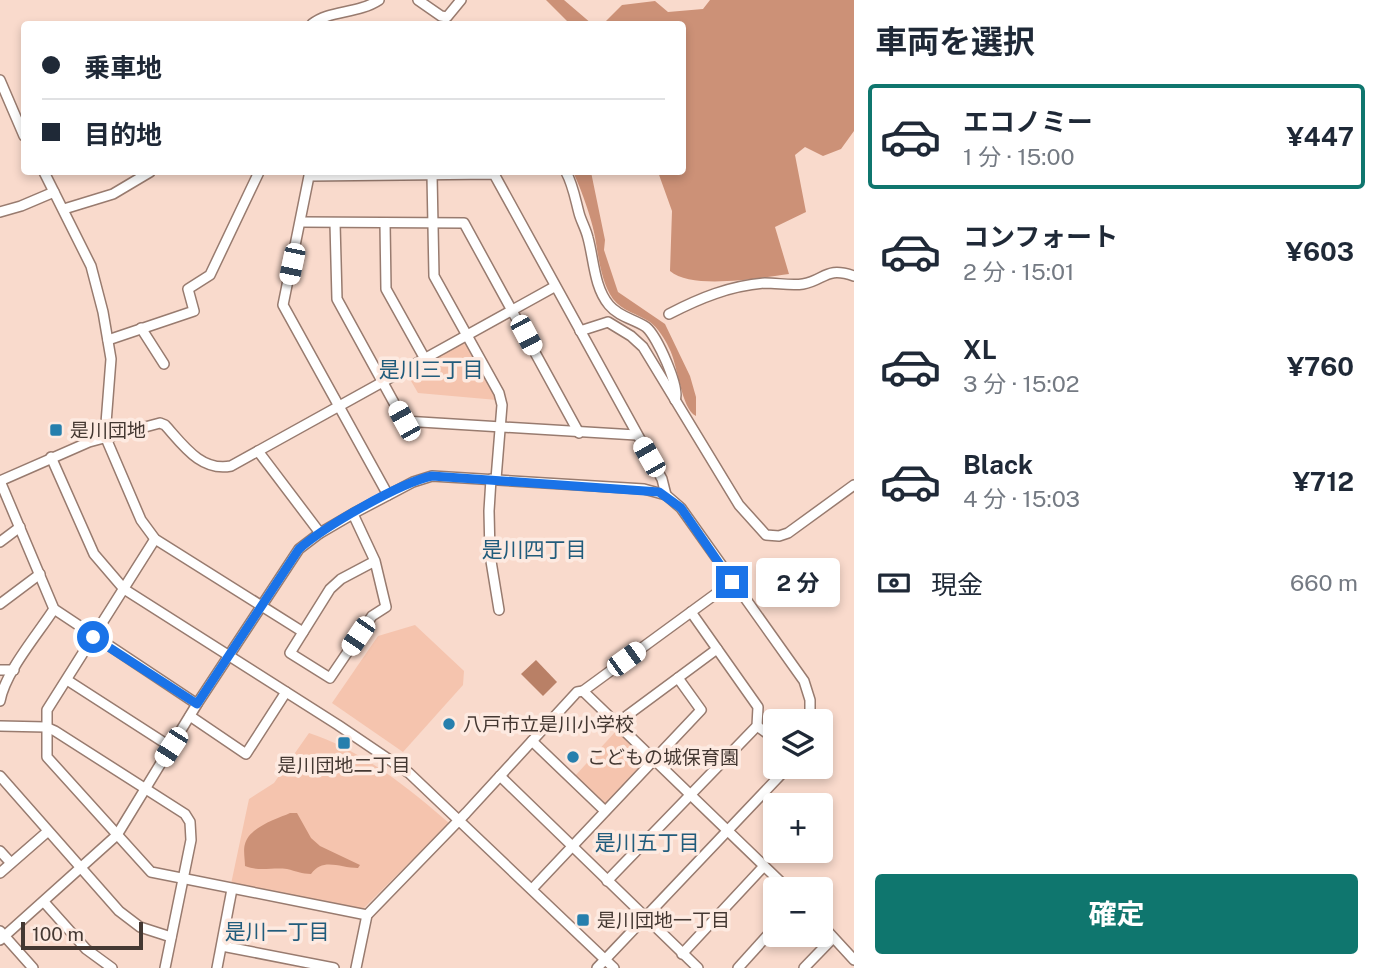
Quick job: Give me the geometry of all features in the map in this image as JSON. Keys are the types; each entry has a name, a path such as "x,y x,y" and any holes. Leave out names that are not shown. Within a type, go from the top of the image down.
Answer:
{"street":[{"path":"318,21 360,10 379,0"},
{"path":"418,0 441,16 447,16 461,0"},
{"path":"0,80 21,129"},
{"path":"46,175 91,266 107,340 110,383 104,436 141,520 155,540 303,632"},
{"path":"64,209 113,194 145,175"},
{"path":"107,340 194,311 188,289 210,275 258,175"},
{"path":"388,495 283,305 309,176 432,175 434,276 499,393 501,427 489,511 490,555 499,610"},
{"path":"495,175 662,480 666,495"},
{"path":"567,175 589,240 592,263 603,295 615,311 643,325 652,334 676,385 675,400"},
{"path":"0,212 54,192"},
{"path":"301,222 464,223 579,433"},
{"path":"335,223 337,299 404,421 636,435"},
{"path":"385,223 386,289 425,359"},
{"path":"669,314 699,298 721,291 765,284 802,284 826,273 846,273 854,276"},
{"path":"197,704 54,609 0,481 104,436 160,424 166,425 201,462 215,467 230,466 555,287"},
{"path":"580,331 605,322 631,336 649,356 739,505 766,535 779,536 788,533 854,485"},
{"path":"141,328 164,364"},
{"path":"258,452 320,533"},
{"path":"51,457 94,554 124,589 409,773 614,968"},
{"path":"33,968 1,936 44,902 117,835 289,561 320,533 388,495 432,476 644,489 666,495 681,508 804,681 810,709"},
{"path":"353,514 375,561 386,607 372,616 330,678 290,653 330,589 354,571 375,561"},
{"path":"0,542 20,527"},
{"path":"155,540 47,710 47,758 150,872 367,915"},
{"path":"0,604 40,574"},
{"path":"356,968 367,915 577,692 583,691 732,582"},
{"path":"0,701 14,670 54,609"},
{"path":"607,881 757,726 758,707 691,612"},
{"path":"617,723 717,649"},
{"path":"0,670 14,670"},
{"path":"532,889 701,710 678,677"},
{"path":"67,680 171,747"},
{"path":"583,691 775,877"},
{"path":"190,716 246,754 286,692"},
{"path":"0,726 46,727 179,808 190,821 191,840 165,968"},
{"path":"757,726 763,730"},
{"path":"532,741 605,811"},
{"path":"0,776 118,911 140,927 171,937"},
{"path":"500,776 698,968"},
{"path":"597,968 777,779"},
{"path":"0,873 47,832"},
{"path":"0,851 11,863"},
{"path":"682,954 764,866"},
{"path":"217,968 232,889"},
{"path":"44,902 86,949 112,968"},
{"path":"833,938 854,960"},
{"path":"738,968 763,940"},
{"path":"222,946 334,968"},
{"path":"804,968 824,947"}],"shaded area":[{"path":"546,0 564,0 588,21 567,21"},
{"path":"710,0 854,0 854,131 841,149 823,156 805,147 795,155 806,212 775,227 789,274 709,281 680,277 670,271 672,211 659,175 686,175 686,21 606,21 622,5 655,1 668,12 703,9"},
{"path":"574,175 592,175 605,240 604,250 618,292 665,324 690,376 696,397 696,416 683,396 672,355 661,334 650,322 621,307 609,293 601,272 595,235"},
{"path":"463,343 468,343 497,400 418,393 407,374"},
{"path":"415,625 464,671 463,685 403,752 332,703 378,636"},
{"path":"536,660 557,682 543,696 521,674"},
{"path":"616,731 646,758 647,763 609,803 603,804 575,776"},
{"path":"309,733 348,749 366,760 400,783 449,823 361,911 231,884 249,799 274,783"},
{"path":"290,813 297,813 311,838 320,846 360,865 358,868 326,865 311,874 245,866 244,846 252,833 264,824"}],"place":[{"name":"是川団地","path":"56,430"},
{"name":"八戸市立是川小学校","path":"449,724"},
{"name":"是川団地二丁目","path":"344,743"},
{"name":"こどもの城保育園","path":"573,757"},
{"name":"是川団地一丁目","path":"583,920"}],"district":[{"name":"是川三丁目","path":"431,370"},
{"name":"是川四丁目","path":"534,550"},
{"name":"是川五丁目","path":"647,843"},
{"name":"是川一丁目","path":"277,932"}],"route":[{"path":"93,637 197,704 299,549 320,533 413,482 443,475 659,492 681,508 732,582"}]}
